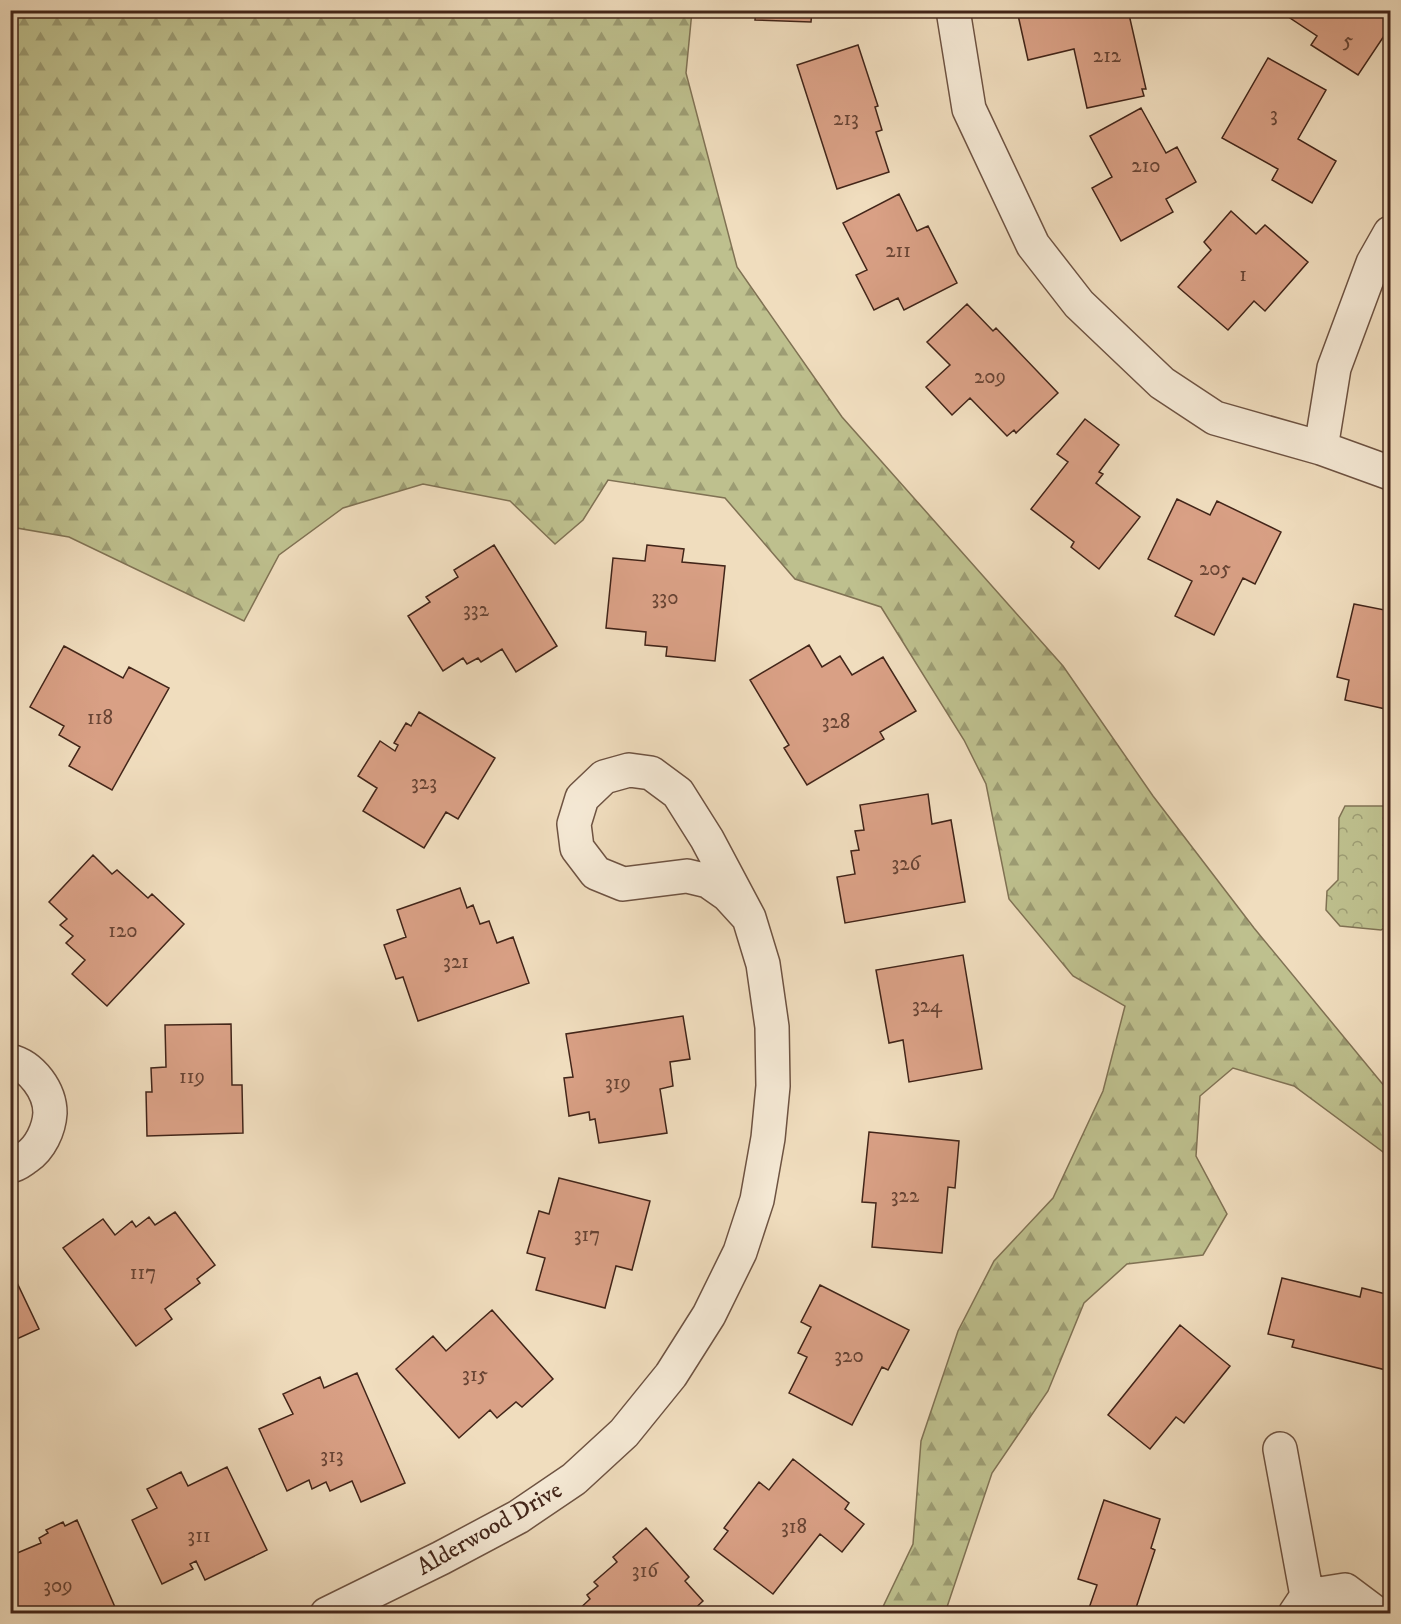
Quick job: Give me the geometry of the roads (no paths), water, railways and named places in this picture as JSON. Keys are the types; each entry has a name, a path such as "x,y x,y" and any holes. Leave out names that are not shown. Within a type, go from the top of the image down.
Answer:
{"street":[{"path":"953,10 969,109 1033,245 1079,304 1162,383 1215,417 1321,448 1390,472"},
{"path":"1321,448 1334,368 1374,263 1390,232"},
{"name":"Alderwood Drive","path":"327,1614 518,1517 574,1479 624,1433 671,1375 709,1315 740,1252 757,1200 768,1138 773,1086 772,1027 763,964 749,918 707,839 678,793 651,773 629,770 604,777 582,798 574,824 577,848 596,873 623,884 687,876 708,881 728,895 749,918"},
{"path":"10,1061 33,1074 45,1092 50,1113 45,1135 33,1153 10,1166"},
{"path":"1280,1449 1301,1605 1345,1590 1377,1614"}]}
